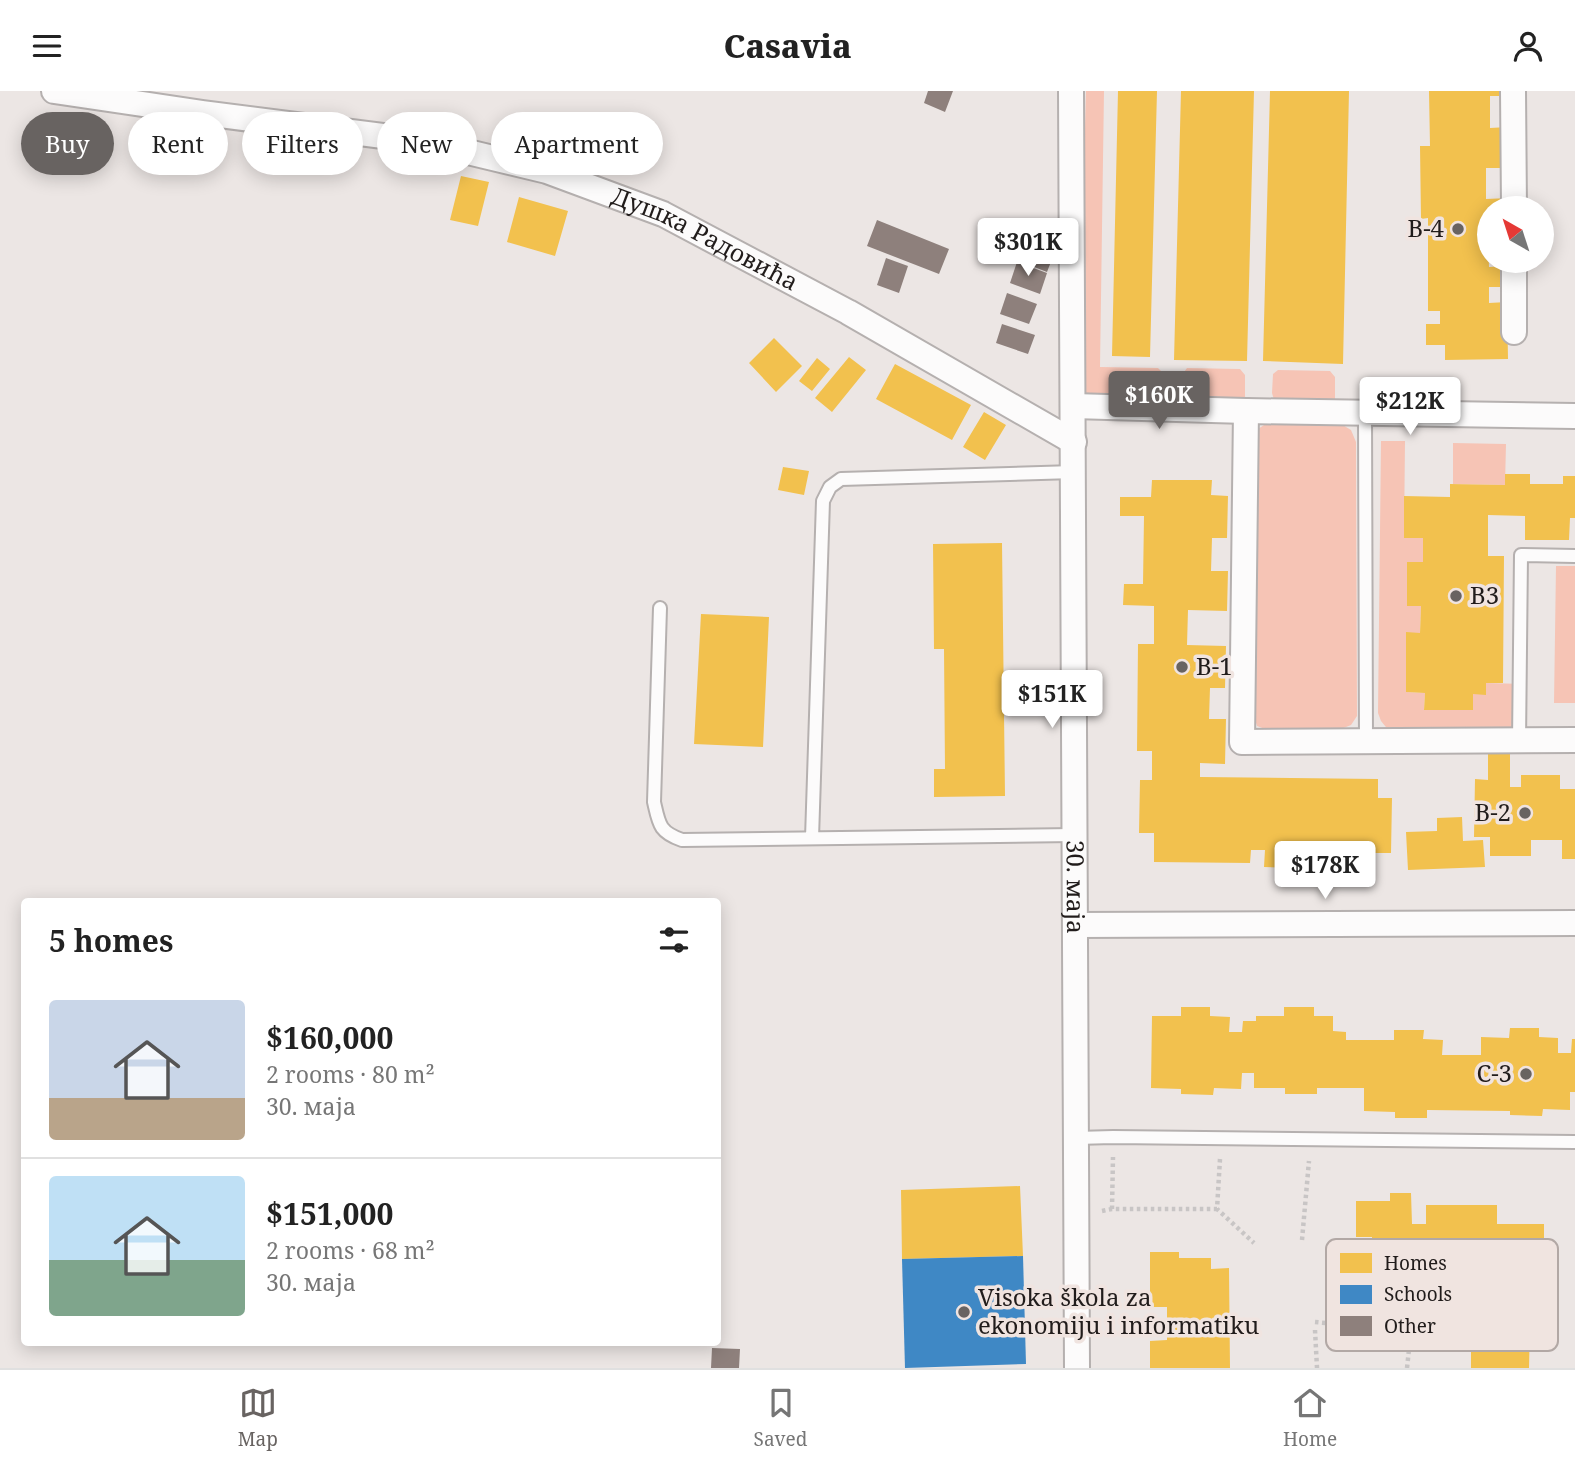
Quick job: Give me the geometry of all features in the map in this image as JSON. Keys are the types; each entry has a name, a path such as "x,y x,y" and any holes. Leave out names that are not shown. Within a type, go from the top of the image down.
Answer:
{"street":[{"name":"Душка Радовића","path":"54,91 422,141 547,171 663,213 848,312 1074,442"},
{"name":"30. маја","path":"1071,91 1077,1368"},
{"path":"1513,91 1514,196"},
{"path":"1514,273 1514,332"},
{"path":"1073,406 1575,416"},
{"path":"1246,411 1242,742 1575,740"},
{"path":"1075,926 1575,923"}],"lane":[{"path":"1366,413 1366,741"},
{"path":"812,838 823,502 830,487 841,479 1074,472"},
{"path":"1520,741 1521,555 1575,556"},
{"path":"660,608 654,802 659,825 668,835 682,840 1074,835"},
{"path":"1076,1138 1575,1142"}],"path":[{"path":"1112,1209 1113,1137"},
{"path":"1217,1209 1221,1138"},
{"path":"1303,1240 1310,1139"},
{"path":"1076,1217 1112,1209 1217,1209 1254,1243"},
{"path":"1315,1322 1326,1323"},
{"path":"1315,1329 1317,1368"}],"shaded area":[{"path":"1086,91 1104,91 1100,367 1158,368 1164,374 1163,397 1085,398 1078,387"},
{"path":"1187,368 1240,369 1245,375 1245,398 1243,401 1184,399 1182,375"},
{"path":"1278,370 1330,371 1335,377 1335,400 1274,400 1273,374"},
{"path":"1341,424 1351,430 1356,442 1357,716 1351,725 1341,729 1265,729 1257,726 1254,716 1254,435 1264,425"},
{"path":"1381,441 1405,441 1404,538 1423,538 1423,562 1408,562 1407,606 1421,606 1420,633 1406,633 1406,692 1425,693 1424,709 1473,710 1473,694 1485,694 1486,683 1525,684 1525,739 1390,732 1381,721 1378,713"},
{"path":"1453,443 1506,444 1505,485 1453,484"},
{"path":"1556,566 1575,566 1575,703 1554,703"}],"building: Homes":[{"path":"1118,91 1157,91 1150,357 1112,356"},
{"path":"1181,91 1254,91 1247,361 1174,360"},
{"path":"1270,91 1349,91 1343,364 1263,361"},
{"name":"B-4","path":"1429,91 1506,91 1506,96 1490,96 1490,128 1508,127 1508,168 1486,168 1486,196 1477,196 1477,273 1506,273 1506,287 1489,287 1489,303 1507,302 1508,359 1445,360 1445,345 1426,345 1426,324 1440,324 1440,311 1428,311 1428,218 1421,219 1420,146 1430,146"},
{"path":"461,176 489,182 478,226 450,220"},
{"path":"519,197 568,211 555,256 507,242"},
{"path":"774,338 802,366 776,392 749,363"},
{"path":"849,357 866,370 832,412 815,398"},
{"path":"817,358 830,369 812,391 799,381"},
{"path":"895,364 971,405 952,440 876,399"},
{"path":"984,412 1006,425 985,460 963,447"},
{"path":"783,467 809,471 804,495 778,490"},
{"name":"B3","path":"1505,474 1530,474 1530,484 1563,484 1563,476 1575,476 1575,518 1570,518 1569,540 1525,540 1525,516 1488,515 1488,556 1504,556 1503,683 1486,683 1486,695 1473,694 1473,710 1424,710 1425,693 1406,692 1406,632 1420,633 1421,606 1407,606 1407,562 1423,562 1423,538 1404,538 1404,496 1450,497 1450,484 1505,485"},
{"name":"B-1","path":"1152,480 1212,480 1211,495 1228,496 1227,538 1212,538 1211,571 1228,571 1227,611 1188,610 1187,645 1226,646 1225,688 1210,688 1209,719 1226,719 1225,764 1200,763 1200,777 1378,779 1378,798 1392,798 1391,853 1374,853 1373,872 1330,872 1330,847 1302,847 1302,868 1264,867 1265,850 1251,850 1250,863 1154,862 1154,833 1139,833 1140,780 1152,780 1152,751 1137,751 1138,644 1154,644 1154,606 1123,605 1124,584 1143,584 1144,516 1120,516 1120,497 1151,497"},
{"path":"1002,543 1005,796 934,797 934,769 945,769 944,649 934,649 933,544"},
{"path":"701,614 769,617 763,747 694,744"},
{"name":"B-2","path":"1488,745 1510,745 1510,787 1521,787 1521,775 1560,775 1560,789 1575,789 1575,859 1562,859 1562,840 1531,840 1531,856 1490,856 1490,837 1474,837 1475,779 1488,780"},
{"path":"1462,817 1463,841 1483,840 1485,867 1408,870 1406,832 1437,831 1437,818"},
{"path":"1181,1007 1210,1007 1210,1016 1230,1017 1229,1032 1242,1032 1243,1021 1256,1021 1256,1016 1284,1016 1284,1007 1314,1007 1314,1016 1333,1016 1333,1031 1346,1032 1346,1040 1394,1040 1394,1030 1424,1030 1423,1039 1443,1040 1442,1055 1481,1055 1481,1037 1509,1038 1510,1028 1539,1028 1539,1037 1558,1038 1558,1053 1571,1053 1572,1039 1575,1039 1575,1092 1570,1092 1570,1110 1543,1109 1542,1116 1510,1115 1510,1111 1427,1110 1427,1118 1395,1118 1395,1112 1364,1111 1364,1088 1317,1088 1317,1094 1285,1094 1285,1088 1254,1088 1254,1073 1242,1073 1241,1089 1214,1088 1213,1095 1181,1094 1181,1089 1151,1088 1152,1016 1181,1016"},
{"path":"1020,1186 1023,1256 902,1259 901,1190"},
{"path":"1390,1193 1411,1193 1412,1224 1426,1224 1426,1205 1497,1205 1497,1224 1544,1224 1544,1238 1356,1237 1356,1201 1390,1201"},
{"path":"1150,1252 1179,1252 1179,1258 1211,1258 1211,1269 1229,1268 1230,1368 1150,1368 1150,1341 1167,1340 1167,1307 1150,1307"},
{"path":"1471,1351 1529,1351 1529,1368 1471,1368"}],"building: Schools":[{"name":"Visoka škola za ekonomiju i informatiku","path":"1023,1256 1026,1364 905,1368 902,1259"}],"building: Other":[{"path":"928,91 953,91 945,112 924,103"},
{"path":"877,220 949,249 939,274 867,246"},
{"path":"1031,234 1056,242 1052,255 1027,248"},
{"path":"1024,248 1052,259 1047,272 1019,261"},
{"path":"886,258 908,266 899,293 877,285"},
{"path":"1017,262 1047,273 1040,294 1010,283"},
{"path":"1007,293 1037,304 1029,324 1000,314"},
{"path":"1002,324 1035,335 1028,354 996,343"},
{"path":"712,1348 740,1349 739,1368 711,1368"}],"place":[{"name":"B-4","path":"1458,229"},
{"name":"B3","path":"1456,596"},
{"name":"B-1","path":"1182,667"},
{"name":"B-2","path":"1525,813"},
{"name":"C-3","path":"1526,1074"},
{"name":"Visoka škola za ekonomiju i informatiku","path":"964,1312"}]}
